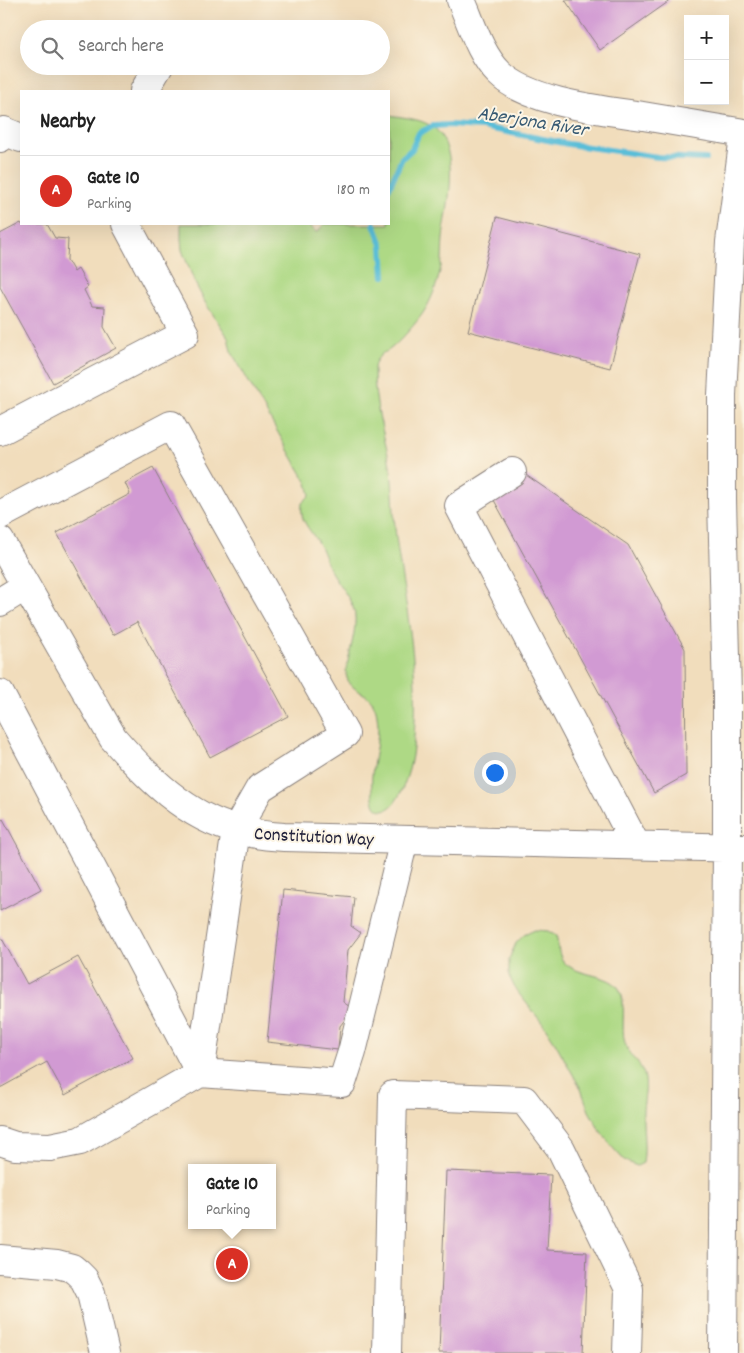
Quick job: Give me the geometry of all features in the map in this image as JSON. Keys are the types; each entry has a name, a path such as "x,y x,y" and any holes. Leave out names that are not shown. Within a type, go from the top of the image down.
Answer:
{"street":[{"path":"461,0 487,59 499,73 515,85 541,96 563,102 744,134 739,208 730,242 722,395 722,519 735,696 735,848 723,1353"},
{"path":"145,90 154,75"},
{"path":"0,138 4,131 20,138"},
{"path":"0,431 185,334 127,225"},
{"path":"0,515 171,425 345,734 260,788 236,830 200,1073"},
{"path":"512,472 459,506 636,845"},
{"name":"Constitution Way","path":"0,541 113,738 136,764 164,790 190,810 207,819 236,830 284,837 735,848"},
{"path":"0,602 26,586"},
{"path":"0,694 200,1073"},
{"path":"0,1141 15,1146 50,1147 80,1141 200,1073 342,1083 352,1052 404,840"},
{"path":"387,1353 393,1094 524,1100 560,1150 629,1290 627,1353"},
{"path":"0,1259 57,1264 72,1268 78,1273 84,1279 91,1293 105,1353"}],"green space":[{"path":"390,115 424,122 440,134 446,145 449,158 450,185 439,276 426,308 416,322 398,343 381,354 374,367 377,406 391,474 396,537 410,629 415,698 414,742 406,780 391,807 382,810 375,806 372,788 378,736 375,707 368,697 350,684 346,676 355,626 353,607 332,573 320,546 303,517 302,503 310,495 307,483 231,351 228,337 206,304 195,283 182,250 181,225 309,225 317,233 323,225 390,225"},
{"path":"535,930 548,931 556,936 560,956 566,964 580,972 612,982 621,992 625,1043 641,1068 645,1081 643,1110 644,1156 643,1163 637,1166 625,1161 599,1129 589,1111 581,1089 556,1044 516,990 509,976 509,959 516,943 524,935"}],"building":[{"path":"565,0 671,0 600,50"},
{"path":"497,217 640,254 610,368 468,331"},
{"path":"20,224 48,225 55,238 68,239 67,260 74,272 78,269 88,287 84,290 92,306 105,307 104,327 116,348 53,383 0,287 0,234"},
{"path":"153,468 288,716 210,757 137,622 113,635 57,533 130,494 125,483"},
{"path":"523,473 628,545 685,649 686,775 654,793 489,491"},
{"path":"3,819 41,889 0,911 0,821"},
{"path":"283,890 354,897 351,926 361,933 348,950 343,1002 353,1009 340,1026 338,1050 267,1042"},
{"path":"0,935 27,984 78,957 133,1058 65,1095 47,1062 0,1088"},
{"path":"446,1171 551,1175 547,1250 587,1252 583,1353 439,1353"}],"waterway":[{"name":"Aberjona River","path":"390,186 402,158 412,149 419,133 433,126 482,127 568,144 658,157 706,159"},
{"name":"Aberjona River","path":"374,225 382,245 384,276"}],"place":[{"name":"Gate 10","path":"232,1264"}]}
